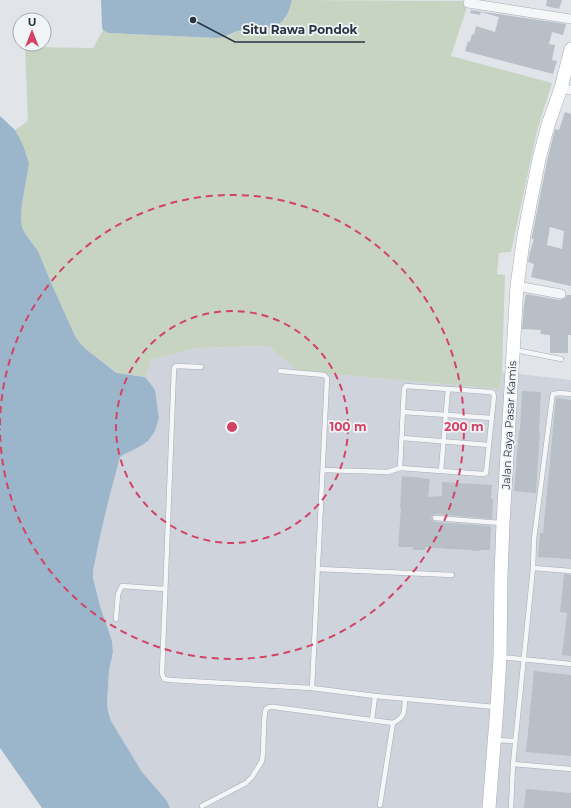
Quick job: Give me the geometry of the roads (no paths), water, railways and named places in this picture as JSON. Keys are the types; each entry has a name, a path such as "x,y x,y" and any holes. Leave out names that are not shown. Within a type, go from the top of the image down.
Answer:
{"main road":[{"name":"Jalan Raya Pasar Kamis","path":"489,808 500,656 500,583 517,286 524,235 539,159 548,125 566,89 571,49"}],"street":[{"path":"468,3 571,19"},
{"path":"517,286 561,294"}],"lane":[{"path":"513,350 561,358"},
{"path":"202,367 176,366 174,368 162,674 164,679 223,684 312,688 375,696 497,707"},
{"path":"280,371 324,375 327,378 312,688"},
{"path":"323,470 388,472 400,468 486,473 494,396 493,393 406,386 404,389 400,468"},
{"path":"441,471 448,389"},
{"path":"511,808 513,764 533,568 534,539 552,399 553,394 556,393 571,394"},
{"path":"403,412 492,418"},
{"path":"402,438 489,445"},
{"path":"435,518 503,523"},
{"path":"533,568 571,570"},
{"path":"318,569 452,574"},
{"path":"116,619 118,594 122,586 165,589"},
{"path":"500,656 571,664"},
{"path":"372,720 375,696"},
{"path":"202,806 246,783 252,778 262,761 266,709 274,707 393,723 401,719 404,714 405,699"},
{"path":"380,805 393,723"},
{"path":"494,740 515,741"},
{"path":"513,764 571,769"}],"water":[{"path":"101,0 292,0 286,16 276,25 265,28 241,30 224,37 217,38 108,33 103,30 102,27"},
{"path":"0,116 15,130 23,145 29,164 22,204 22,227 38,251 75,336 87,350 117,373 145,377 155,390 159,418 155,431 148,441 121,456 119,460 99,541 93,578 100,606 112,641 113,652 109,670 107,704 111,721 142,772 167,801 170,808 42,808 0,748"}],"place":[{"name":"Situ Rawa Pondok","path":"193,20"}]}
